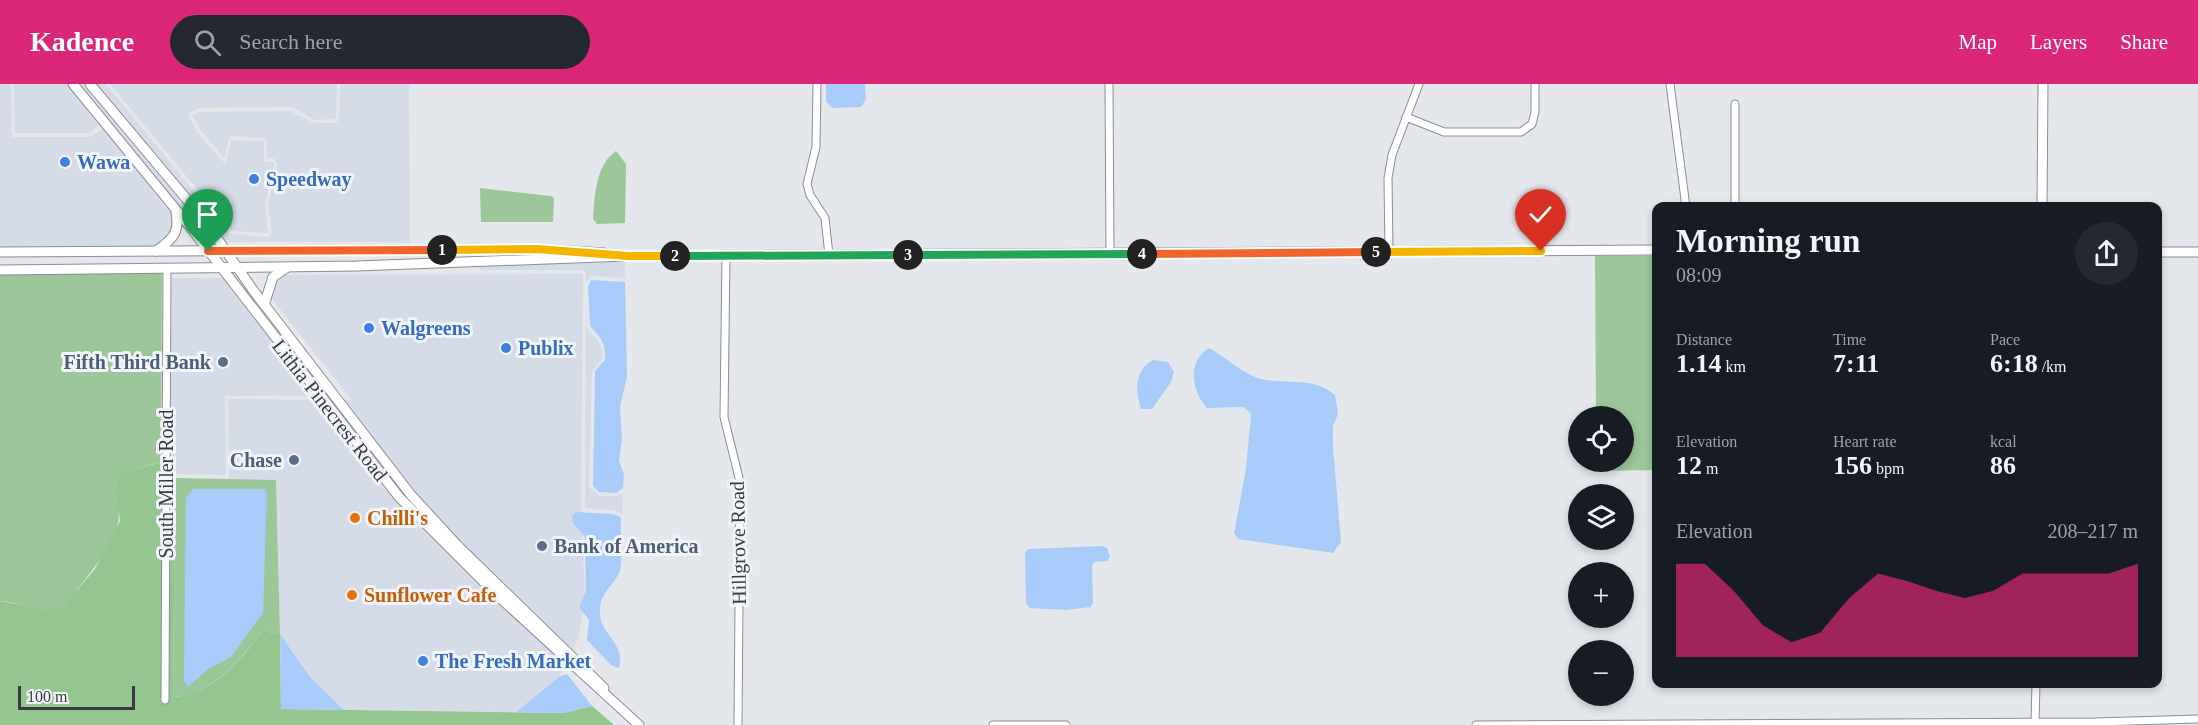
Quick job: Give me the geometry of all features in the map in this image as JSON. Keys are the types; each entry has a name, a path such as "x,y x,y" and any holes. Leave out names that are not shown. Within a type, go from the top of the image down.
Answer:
{"main road":[{"name":"Lithia Pinecrest Road","path":"73,84 176,210 399,497 499,597 639,725"},
{"name":"Lithia Pinecrest Road","path":"90,84 205,221 264,304 411,495 459,547 592,674 619,706"},
{"path":"2042,202 2043,84"},
{"path":"156,251 174,237 178,224 176,210"},
{"path":"0,252 537,249 628,256"},
{"path":"0,270 289,267 628,256 1652,250"},
{"path":"2162,252 2198,252"},
{"path":"264,304 273,277 289,267"}],"street":[{"path":"817,84 816,147 807,184 810,195 825,218 829,255"},
{"path":"1109,84 1110,254"},
{"path":"1389,252 1388,178 1392,155 1419,84"},
{"path":"1406,117 1444,132 1521,132 1532,124 1535,84"},
{"path":"1671,84 1685,202"},
{"path":"1735,104 1735,202"},
{"name":"Hillgrove Road","path":"726,255 724,417 740,482 738,725"},
{"name":"South Miller Road","path":"165,700 166,268"},
{"path":"2035,723 2036,688"},
{"path":"1476,725 2096,724 2198,719"},
{"path":"993,725 1066,725"}],"shaded area":[{"path":"0,84 11,84 12,137 90,137 103,129 174,217 175,229 160,247 0,247"},
{"path":"14,84 67,84 99,126 89,133 15,133"},
{"path":"79,84 84,84 214,242 206,242"},
{"path":"95,84 106,84 229,234 268,237 272,233 268,205 277,164 275,159 267,158 266,138 230,136 224,158 200,129 192,115 199,112 290,111 314,123 336,123 339,119 340,84 409,84 410,242 225,242"},
{"path":"110,84 337,84 336,119 315,120 291,107 198,108 188,114 197,132 226,165 231,140 264,141 264,161 274,163 265,205 268,233 232,231"},
{"path":"625,261 625,278 591,276 586,283 586,273 583,270 480,270 480,266"},
{"path":"583,274 581,507 585,596 579,637 559,677 516,712 344,710 310,677 280,634 276,480 229,479 228,399 352,400 272,299 271,289 275,279 287,275"},
{"path":"171,278 223,278 313,396 225,396 226,475 176,474 170,470"},
{"path":"586,301 587,328 603,348 602,358 592,371 589,487 599,496 616,496 623,493 622,514 613,510 585,508"}],"green space":[{"path":"616,151 626,164 625,223 597,224 593,219 597,182 604,164"},
{"path":"480,188 551,196 554,198 553,222 481,222"},
{"path":"1595,256 1652,256 1652,470 1634,470 1634,406 1596,406"},
{"path":"0,272 162,272 161,462 122,473 116,481 119,514 113,538 101,559 69,602 57,609 41,609 0,601"},
{"path":"166,461 166,472 175,478 173,697 188,695 213,683 245,654 263,631 280,634 281,709 563,713 592,706 614,725 0,725 0,601 47,610 63,607 95,569 120,521 116,481 121,473"},
{"path":"175,478 276,480 280,634 263,631 234,664 213,683 188,695 173,697"}],"water":[{"path":"826,84 865,84 866,99 861,107 833,108 826,102"},
{"path":"591,280 625,282 627,377 620,406 622,440 619,461 624,474 623,488 616,493 599,492 593,486 595,371 605,360 605,349 602,341 590,326 588,287"},
{"path":"1209,348 1258,378 1308,383 1326,389 1335,395 1338,414 1333,426 1333,447 1341,542 1333,553 1238,539 1234,533 1246,469 1251,414 1244,407 1207,408 1202,401 1195,385 1194,368 1197,360"},
{"path":"1153,360 1168,362 1174,372 1171,382 1152,409 1141,409 1137,388 1139,375"},
{"path":"193,489 264,489 267,493 263,613 231,657 208,669 188,687 184,680 186,498"},
{"path":"576,512 613,514 621,517 620,569 602,599 600,610 603,626 619,651 619,668 611,665 587,640 589,620 579,607 586,592 585,537 573,523 572,516"},
{"path":"1102,546 1107,548 1110,557 1107,561 1094,562 1092,567 1093,603 1090,607 1066,610 1030,608 1026,603 1025,553 1028,549"},
{"path":"280,634 310,677 344,710 281,709"},
{"path":"567,674 592,706 563,713 516,712 559,677"}],"place":[{"name":"Wawa","path":"65,162"},
{"name":"Speedway","path":"254,179"},
{"name":"Walgreens","path":"369,328"},
{"name":"Publix","path":"506,348"},
{"name":"Fifth Third Bank","path":"223,362"},
{"name":"Chase","path":"294,460"},
{"name":"Chilli's","path":"355,518"},
{"name":"Bank of America","path":"542,546"},
{"name":"Sunflower Cafe","path":"352,595"},
{"name":"The Fresh Market","path":"423,661"}],"route":[{"path":"208,251 537,249 592,251 628,256 1541,251"}]}
